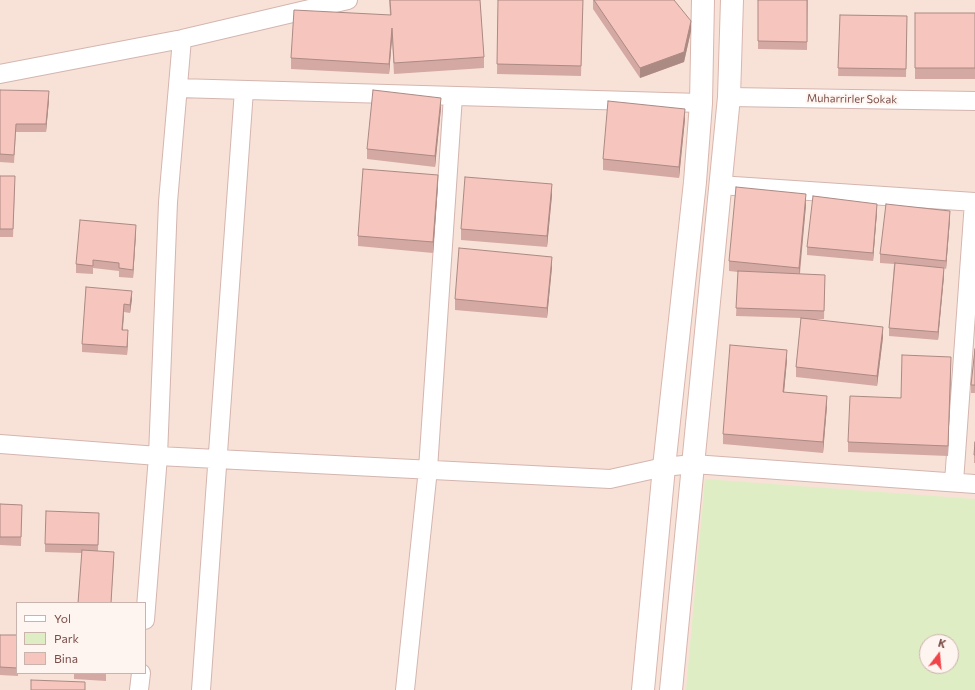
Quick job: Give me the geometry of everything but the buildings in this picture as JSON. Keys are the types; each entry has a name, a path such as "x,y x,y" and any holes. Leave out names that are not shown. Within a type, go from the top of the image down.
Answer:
{"street":[{"path":"0,74 182,39 348,0"},
{"path":"643,690 664,467 695,182 701,103 703,0"},
{"path":"671,690 719,185 729,98 732,0"},
{"path":"146,607 158,456 168,202 182,39"},
{"path":"178,88 701,103"},
{"path":"201,690 244,90"},
{"path":"405,690 428,469 453,96"},
{"name":"Muharrirler Sokak","path":"729,98 975,101"},
{"path":"719,185 975,202 954,482"},
{"path":"0,444 158,456 610,479 664,467 693,464 975,484"},
{"path":"139,690 141,674"}],"shaded area":[{"path":"0,0 975,0 975,690 0,690"}],"green space":[{"path":"705,479 975,499 975,690 686,690"}]}
